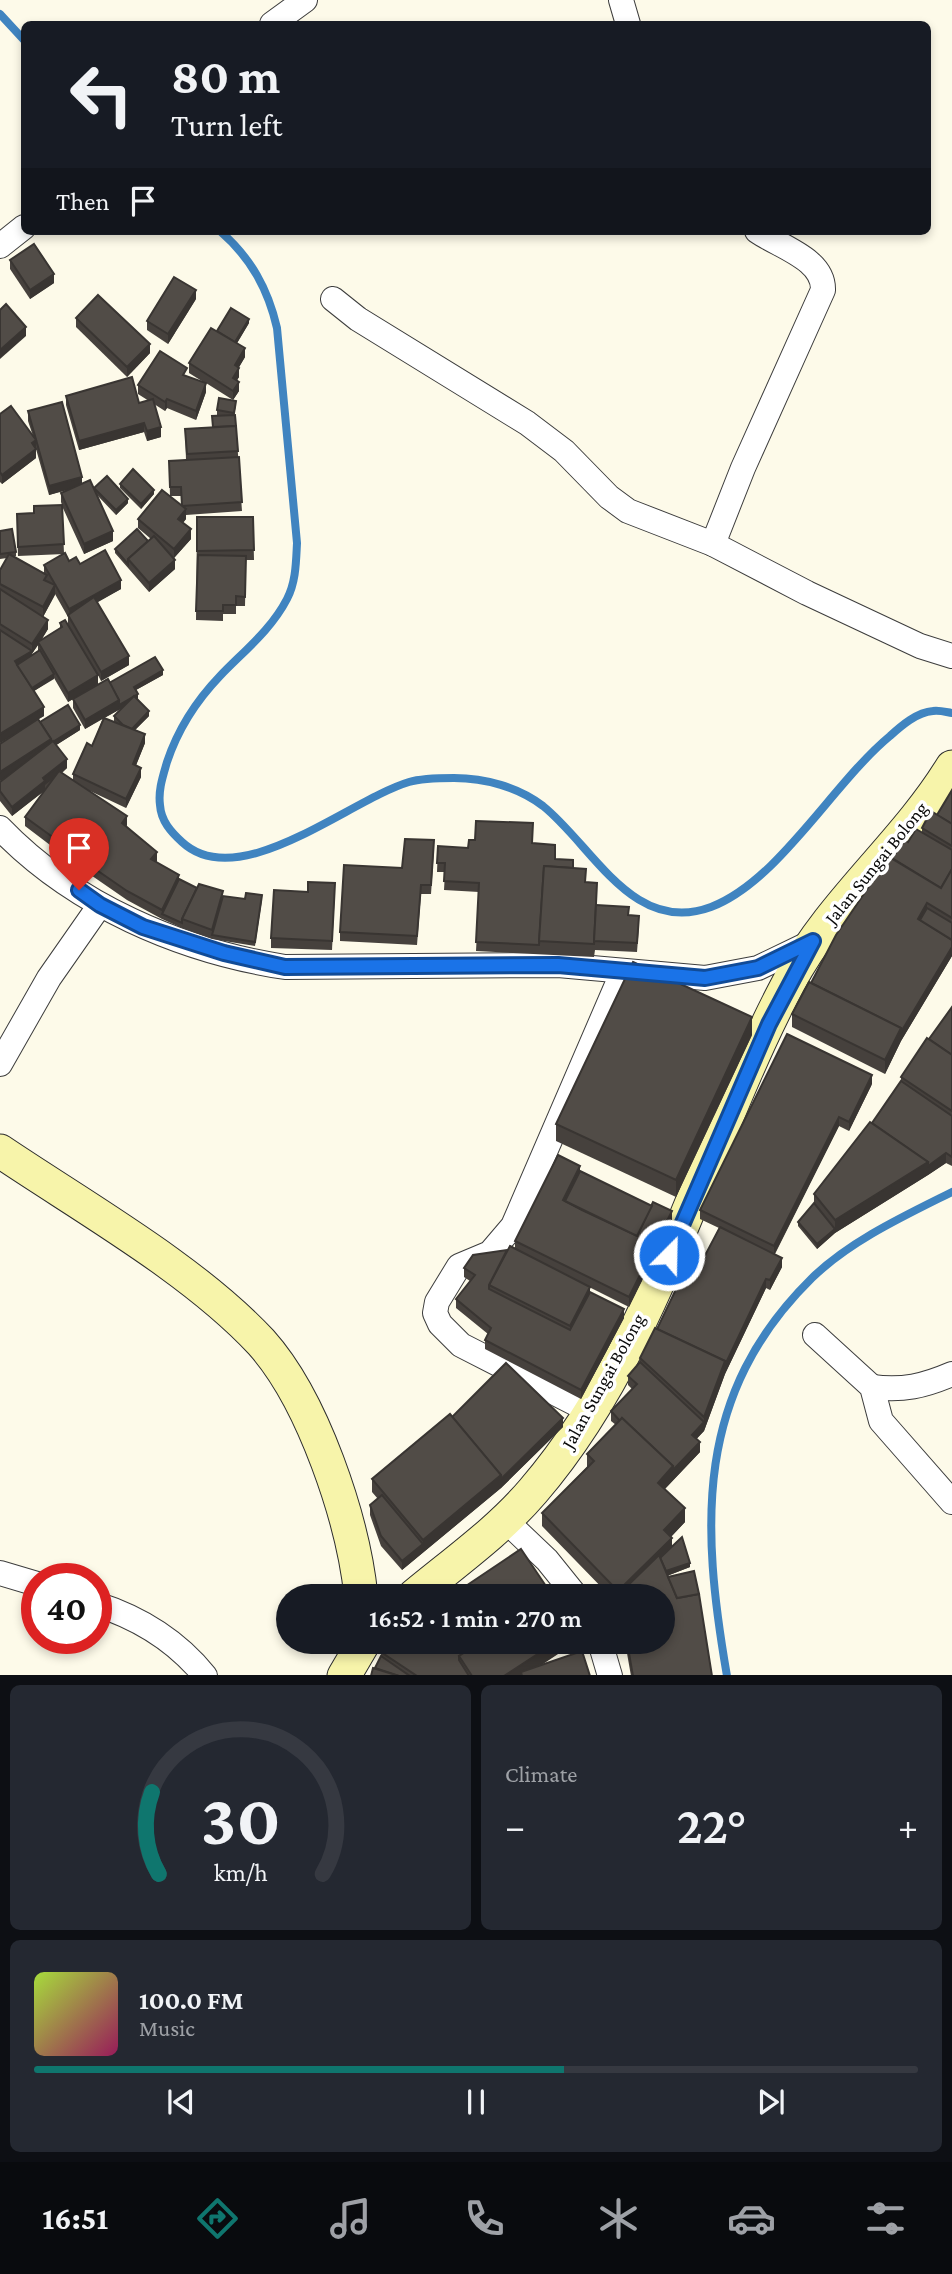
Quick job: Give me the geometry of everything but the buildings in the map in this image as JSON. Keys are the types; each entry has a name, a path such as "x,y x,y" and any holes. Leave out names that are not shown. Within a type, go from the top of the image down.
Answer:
{"street":[{"path":"276,21 304,0"},
{"path":"621,0 627,21"},
{"path":"0,246 21,229"},
{"path":"713,544 743,468 823,290 823,280 818,269 763,235"},
{"path":"333,299 358,319 527,423 564,451 609,497 628,511 713,544 807,593 920,646 952,656"},
{"name":"Jalan Sungai Bolong","path":"428,1584 505,1520 559,1459 590,1411 669,1255 769,1024 813,941 952,767"},
{"path":"0,828 23,849 100,905 173,937 259,963 285,967 546,965 687,978 730,974 770,964 813,941"},
{"path":"0,1064 49,978 100,905"},
{"path":"590,1411 461,1345 440,1324 435,1313 436,1302 459,1266 490,1253 513,1226 623,971"},
{"path":"0,1151 187,1277 262,1343 286,1377 309,1418 349,1528 359,1584"},
{"path":"815,1335 872,1387 881,1421 952,1502"},
{"path":"872,1387 908,1389 952,1374"},
{"path":"505,1520 547,1560 566,1584"},
{"path":"0,1573 21,1579"},
{"path":"112,1610 142,1621 168,1639 205,1675"},
{"path":"344,1675 355,1654"},
{"path":"604,1654 610,1675"}],"waterway":[{"path":"0,14 21,37"},
{"path":"224,235 241,252 257,275 269,300 277,328 297,543 295,572 281,610 204,695 171,750 161,783 160,805 167,826 182,842 206,855 233,858 263,851 294,839 384,792 409,782 466,778 501,785 533,799 561,823 616,882 637,898 659,909 683,913 711,907 736,894 760,876 869,756 904,724 927,712 952,713"},
{"path":"727,1675 718,1620 711,1514 716,1464 726,1415 745,1368 773,1322 827,1265 878,1230 952,1192"}],"route":[{"path":"79,890 100,905 143,927 259,963 285,967 558,965 605,968 658,976 705,978 758,968 782,959 813,941 788,982 669,1255"}]}
